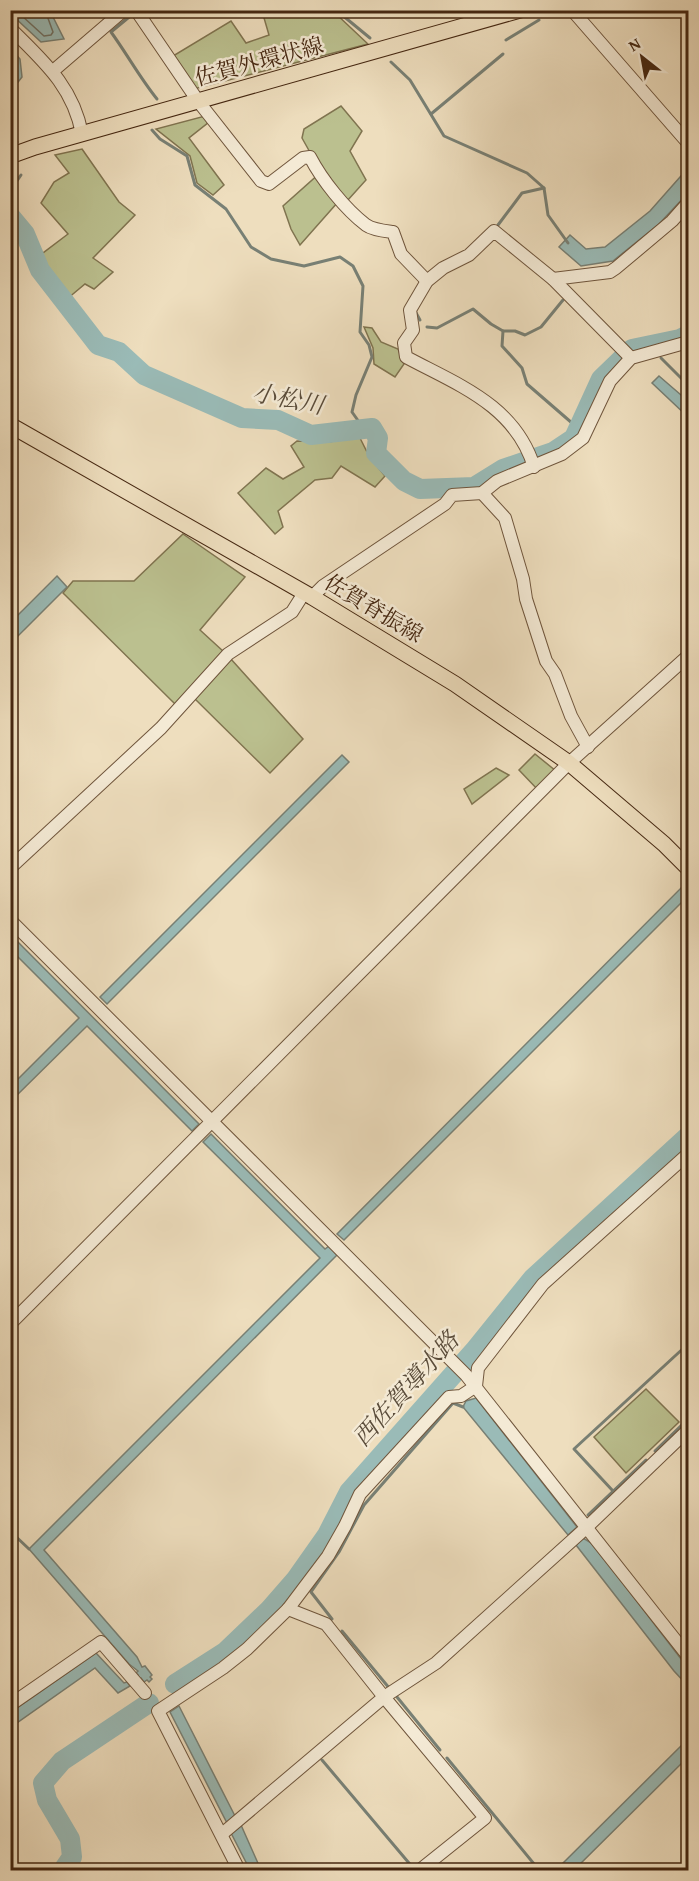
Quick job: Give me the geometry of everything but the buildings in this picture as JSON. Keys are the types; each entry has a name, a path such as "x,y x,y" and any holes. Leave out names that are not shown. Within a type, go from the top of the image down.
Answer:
{"main road":[{"name":"佐賀外環状線","path":"10,156 520,10"},
{"name":"佐賀脊振線","path":"10,425 308,595 455,684 569,763 664,844 688,868"}],"street":[{"path":"52,71 124,10"},
{"path":"136,10 198,101 261,181 269,184 303,158 310,157 319,174 331,189 368,227 393,232 401,254 427,281"},
{"path":"572,10 688,143"},
{"path":"10,28 52,71 70,96 79,116 82,134"},
{"path":"553,279 610,272 672,221 688,203"},
{"path":"534,467 529,450 513,424 494,407 470,391 406,357 404,342 413,330 410,310 427,281 443,268 469,255 494,231 553,279 631,358"},
{"path":"10,868 161,728 228,654 292,612 308,595 445,504 452,495 482,493 496,481 562,454 583,438 610,381 631,358 688,342"},
{"path":"482,493 505,518 523,579 526,599 546,661 555,674 571,716 588,747"},
{"path":"10,1324 206,1130 569,763 688,656"},
{"path":"10,920 206,1130 336,1245 466,1375 580,1533 688,1656"},
{"path":"239,1870 229,1828 158,1711 223,1668 247,1649 288,1609 328,1556 360,1494 450,1397 461,1396 476,1386 478,1368 543,1284 688,1154"},
{"path":"229,1828 384,1697 436,1663 580,1533 688,1430"},
{"path":"288,1609 326,1624 485,1818 420,1870"},
{"path":"10,1704 101,1642 145,1693"}],"green space":[{"path":"262,11 334,12 368,44 194,89 173,56 231,21 246,43 269,35"},
{"path":"341,106 362,131 350,151 366,180 347,201 338,202 300,245 291,229 283,206 321,172 302,138 304,129"},
{"path":"205,116 209,122 189,138 224,185 213,195 197,183 190,156 156,129"},
{"path":"82,149 119,202 135,215 93,258 113,272 94,289 85,284 67,299 39,256 68,234 41,203 54,182 69,173 55,155"},
{"path":"364,327 372,328 381,342 398,349 404,364 395,377 374,364 373,348"},
{"path":"359,436 369,456 385,476 375,487 341,466 332,478 315,480 278,511 283,527 275,534 238,493 266,468 283,479 304,467 291,446 297,441 329,442"},
{"path":"183,534 245,577 200,630 224,652 175,704 63,593 73,581 134,581"},
{"path":"230,658 303,739 270,773 194,698"},
{"path":"535,754 556,771 538,790 519,770"},
{"path":"496,768 509,775 472,804 464,789"},
{"path":"646,1389 679,1422 626,1473 594,1437"}],"water":[{"path":"17,11 50,11 64,39 41,42 12,15"},
{"path":"11,49 20,59 22,77 11,91"},
{"path":"688,168 688,193 659,224 613,261 581,266 559,247 570,235 586,249 605,247 650,211"},
{"path":"659,376 688,401 688,417 652,383"},
{"path":"57,576 67,587 11,643 11,622"},
{"path":"342,755 349,762 107,1004 100,997"},
{"path":"683,886 688,896 344,1240 337,1234"},
{"path":"11,935 199,1124 192,1131 87,1026 11,1101 11,1086 79,1018 11,950"},
{"path":"211,1134 325,1249 329,1246 337,1255 44,1550 137,1657 142,1667 145,1666 152,1675 149,1682 147,1680 144,1682 141,1678 137,1681 135,1677 138,1671 129,1664 29,1549 320,1258 203,1142"},
{"path":"476,1398 577,1527 568,1535 463,1407 466,1401"},
{"path":"583,1538 593,1544 688,1668 688,1686 576,1545"},
{"path":"96,1653 124,1683 127,1682 130,1686 118,1693 95,1668 11,1727 10,1713"},
{"path":"179,1706 235,1816 227,1823 170,1712"},
{"path":"688,1739 688,1757 574,1870 556,1870"},
{"path":"241,1825 261,1870 250,1870 231,1833"}],"waterway":[{"path":"336,10 370,38"},
{"path":"134,13 111,32 157,99"},
{"path":"506,40 539,20"},
{"path":"431,114 503,54"},
{"path":"391,62 410,80 444,136 527,173 544,188 548,215 568,243"},
{"path":"152,130 160,139 187,156 195,185 226,209 251,247 271,259 304,266 340,257 353,266 363,286 360,332 369,345 372,357 356,395 352,412 364,429"},
{"path":"10,134 17,142"},
{"path":"10,191 21,175"},
{"path":"498,225 522,193 544,188"},
{"name":"小松川","path":"10,216 25,234 40,270 98,345 119,352 144,375 242,418 278,420 311,435 372,428 378,438 376,453 404,481 420,489 474,487 503,469 553,452 574,438 601,379 632,349 680,339 688,335"},
{"path":"503,331 515,331 525,335 541,327 563,300"},
{"path":"427,327 437,328 473,309 503,331 502,346 522,368 527,384 572,423 580,427"},
{"path":"415,311 420,320"},
{"path":"661,358 688,385"},
{"name":"西佐賀導水路","path":"175,1684 225,1652 269,1610 296,1579 327,1535 349,1492 474,1351 533,1278 688,1136"},
{"path":"613,1491 574,1449 688,1344"},
{"path":"332,1619 311,1592 339,1552 364,1505 453,1403 463,1407"},
{"path":"655,1451 688,1419"},
{"path":"588,1515 646,1460"},
{"path":"10,1531 29,1549"},
{"path":"342,1631 390,1689"},
{"path":"397,1697 440,1750"},
{"name":"西佐賀導水路","path":"63,1870 72,1857 70,1839 47,1800 43,1783 62,1761 149,1703"},
{"path":"447,1758 539,1870"},
{"path":"322,1760 414,1869"}]}
